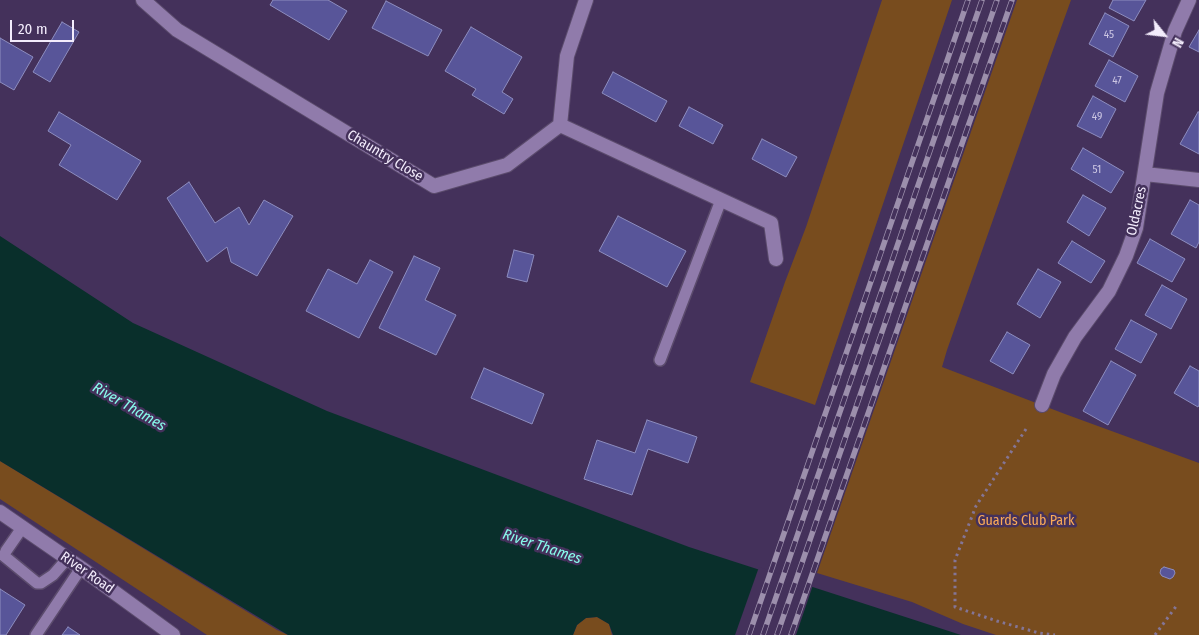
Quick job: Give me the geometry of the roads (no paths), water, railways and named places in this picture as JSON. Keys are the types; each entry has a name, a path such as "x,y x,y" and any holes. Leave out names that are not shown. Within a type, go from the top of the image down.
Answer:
{"street":[{"name":"Chauntry Close","path":"143,0 177,30 434,186 507,165 560,125"},
{"path":"586,0 567,56 560,125 771,223 776,259"},
{"name":"Oldacres","path":"1042,405 1054,374 1076,337 1109,291 1126,256 1136,228 1157,93 1175,31 1189,0"},
{"path":"1145,174 1199,180"},
{"name":"River Road","path":"0,512 173,635"}],"lane":[{"path":"660,360 721,200"},
{"path":"22,528 4,556 37,583 41,583 52,575 66,559"},
{"path":"36,635 81,568"}],"water":[{"name":"River Thames","path":"0,236 133,323 327,411 689,547 961,635 613,635 609,624 597,617 586,618 577,625 573,635 288,635 0,461"}],"railway":[{"path":"749,635 968,0"},
{"path":"763,635 982,0"},
{"path":"777,635 997,0"},
{"path":"791,635 1012,0"}],"park label":[{"name":"Guards Club Park","path":"1026,521"}]}
